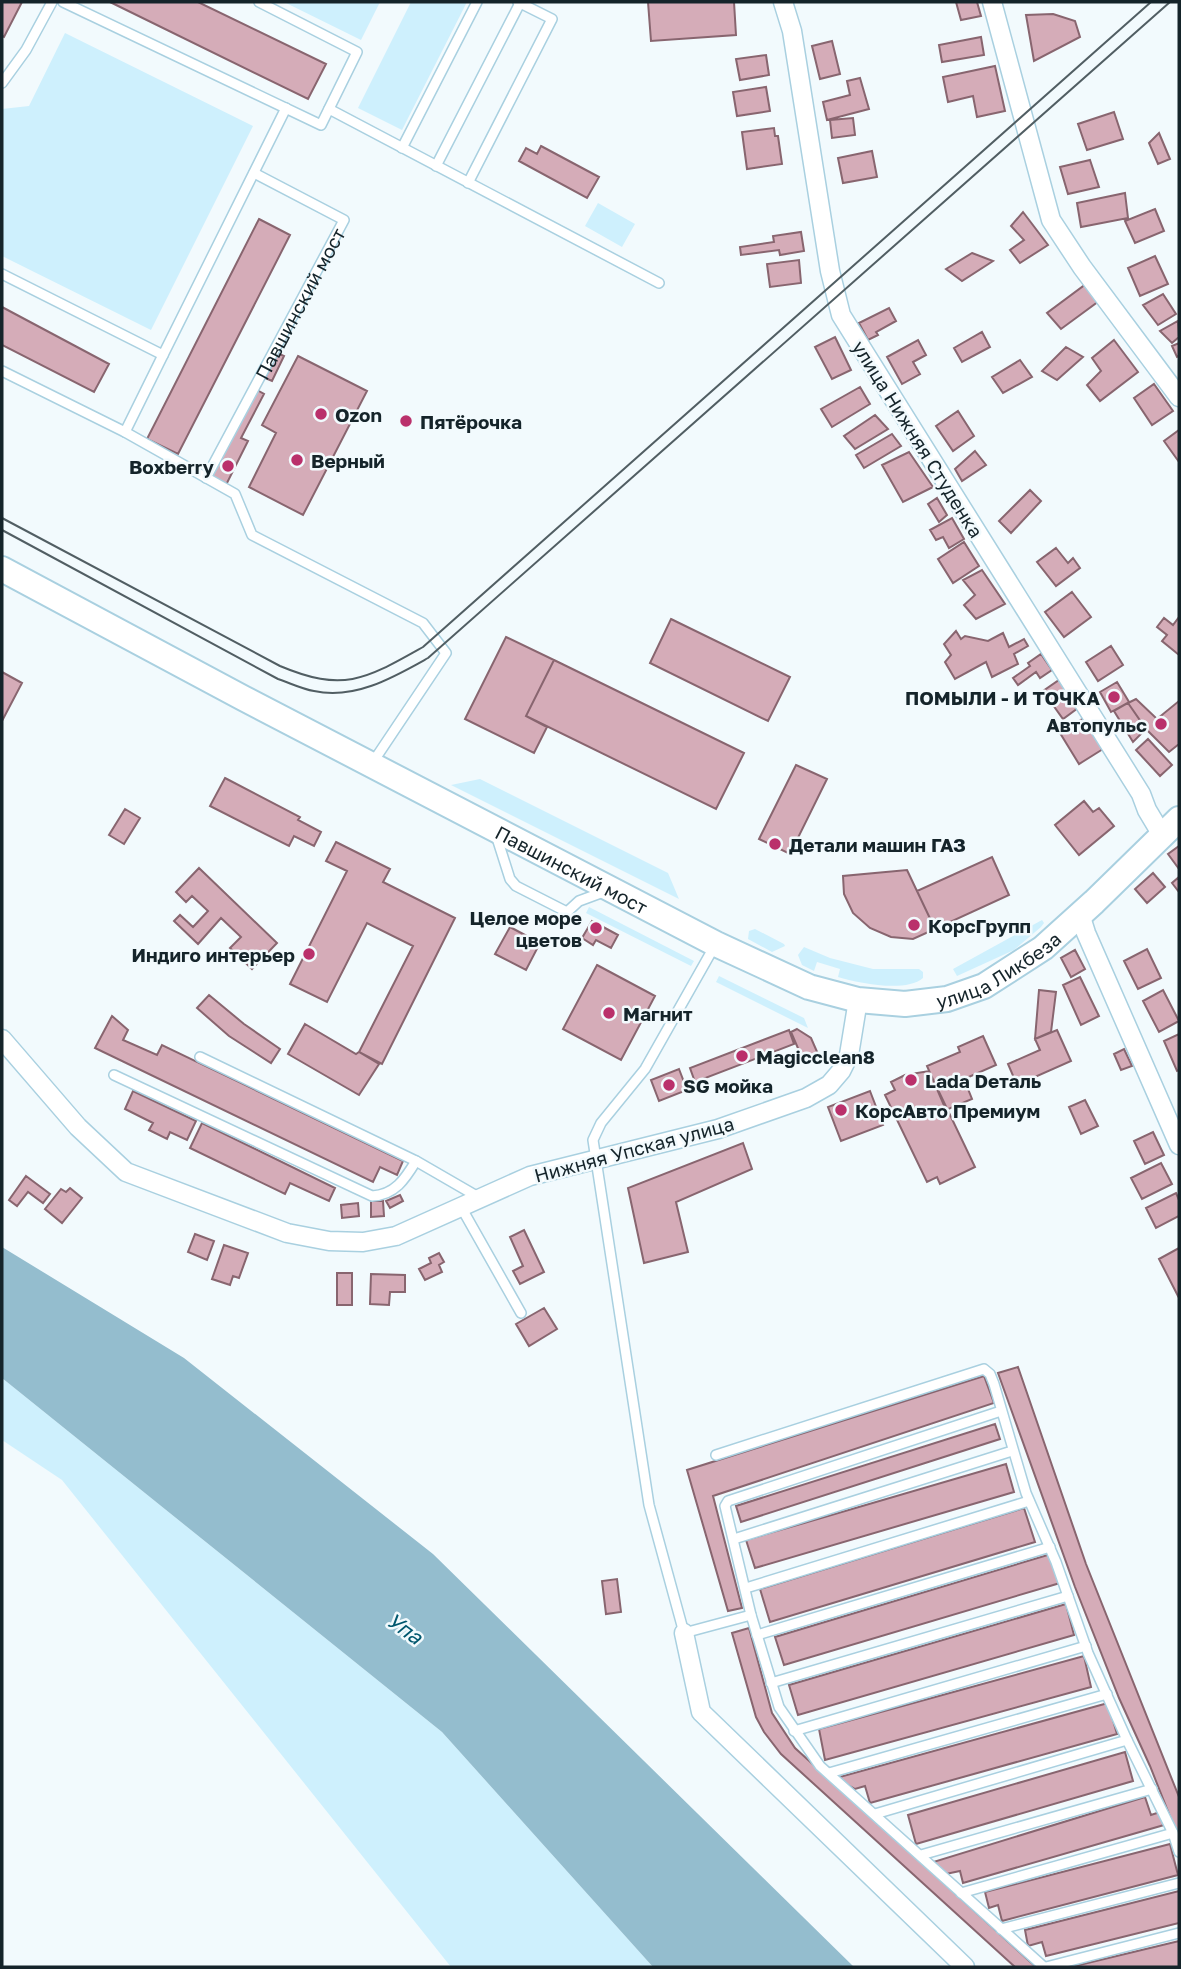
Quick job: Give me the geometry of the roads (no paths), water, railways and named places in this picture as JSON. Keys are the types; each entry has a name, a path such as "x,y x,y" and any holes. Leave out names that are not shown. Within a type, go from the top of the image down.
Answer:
{"main road":[{"name":"Павшинский мост","path":"2,569 495,830 774,972"},
{"name":"улица Ликбеза","path":"774,972 809,987 858,1000 905,1004 947,999 985,986 1043,948 1171,827"}],"street":[{"name":"улица Нижняя Cтуденкa","path":"783,2 792,31 830,271 841,316 1141,794 1147,810 1171,827"},
{"path":"992,2 1051,220 1082,267 1179,397"},
{"path":"1080,914 1179,1144"},
{"name":"Нижняя Упская улица","path":"2,1039 78,1127 126,1171 276,1229 329,1241 363,1242 396,1236 530,1176 718,1129 806,1098 829,1085 841,1072 849,1055 858,1000"},
{"path":"684,1633 701,1713 965,1967"}],"lane":[{"path":"2,83 26,50 52,2"},
{"path":"63,2 321,125 357,52 259,2"},
{"path":"402,148 477,2"},
{"path":"436,166 519,2 552,19 468,183"},
{"path":"125,432 286,108"},
{"path":"329,110 659,283"},
{"name":"Павшинский мост","path":"206,478 344,220 254,173"},
{"path":"2,274 163,355"},
{"path":"2,371 125,432 235,494 252,535 423,623 446,653 372,764"},
{"path":"495,830 507,872 516,886 567,912 579,901 611,890"},
{"path":"716,944 645,1069 601,1122 593,1140 649,1505 684,1633 751,1615"},
{"path":"200,1057 416,1161 481,1199"},
{"path":"114,1075 372,1196 385,1194 401,1184 416,1161"},
{"path":"461,1208 521,1313"},
{"path":"716,1455 984,1369 990,1374 1029,1501 1051,1547 1086,1646 1127,1740 1173,1833 1179,1852"},
{"path":"1001,1411 728,1501 725,1506 751,1615 779,1707 820,1766 1045,1967 1179,1933"},
{"path":"734,1539 1012,1451"},
{"path":"746,1588 1029,1501"},
{"path":"757,1635 1051,1547"},
{"path":"771,1683 1068,1595"},
{"path":"794,1731 1086,1646"},
{"path":"829,1773 1107,1694"},
{"path":"875,1814 1127,1740"},
{"path":"921,1855 1152,1789"},
{"path":"961,1893 1173,1833"},
{"path":"1001,1930 1179,1883"}],"water":[{"name":"Упа","path":"2,1247 184,1358 433,1554 854,1967 653,1967 442,1732 2,1378"}],"tram line":[{"path":"2,518 280,666 321,679 338,680 354,679 386,667 423,647 1151,2"},
{"path":"2,530 278,679 309,690 329,693 359,690 388,679 428,658 1170,2"}],"place":[{"name":"Ozon","path":"321,414"},
{"name":"Пятёрочка","path":"406,421"},
{"name":"Верный","path":"297,460"},
{"name":"Boxberry","path":"228,466"},
{"name":"ПОМЫЛИ - И ТОЧКА","path":"1114,697"},
{"name":"Автопульс","path":"1161,724"},
{"name":"Детали машин ГАЗ","path":"775,844"},
{"name":"КорсГрупп","path":"914,925"},
{"name":"Целое море цветов","path":"596,928"},
{"name":"Индиго интерьер","path":"309,954"},
{"name":"Магнит","path":"609,1013"},
{"name":"Magicclean8","path":"742,1056"},
{"name":"Lada Dеталь","path":"911,1080"},
{"name":"SG мойка","path":"669,1085"},
{"name":"КорсАвто Премиум","path":"841,1110"}]}
